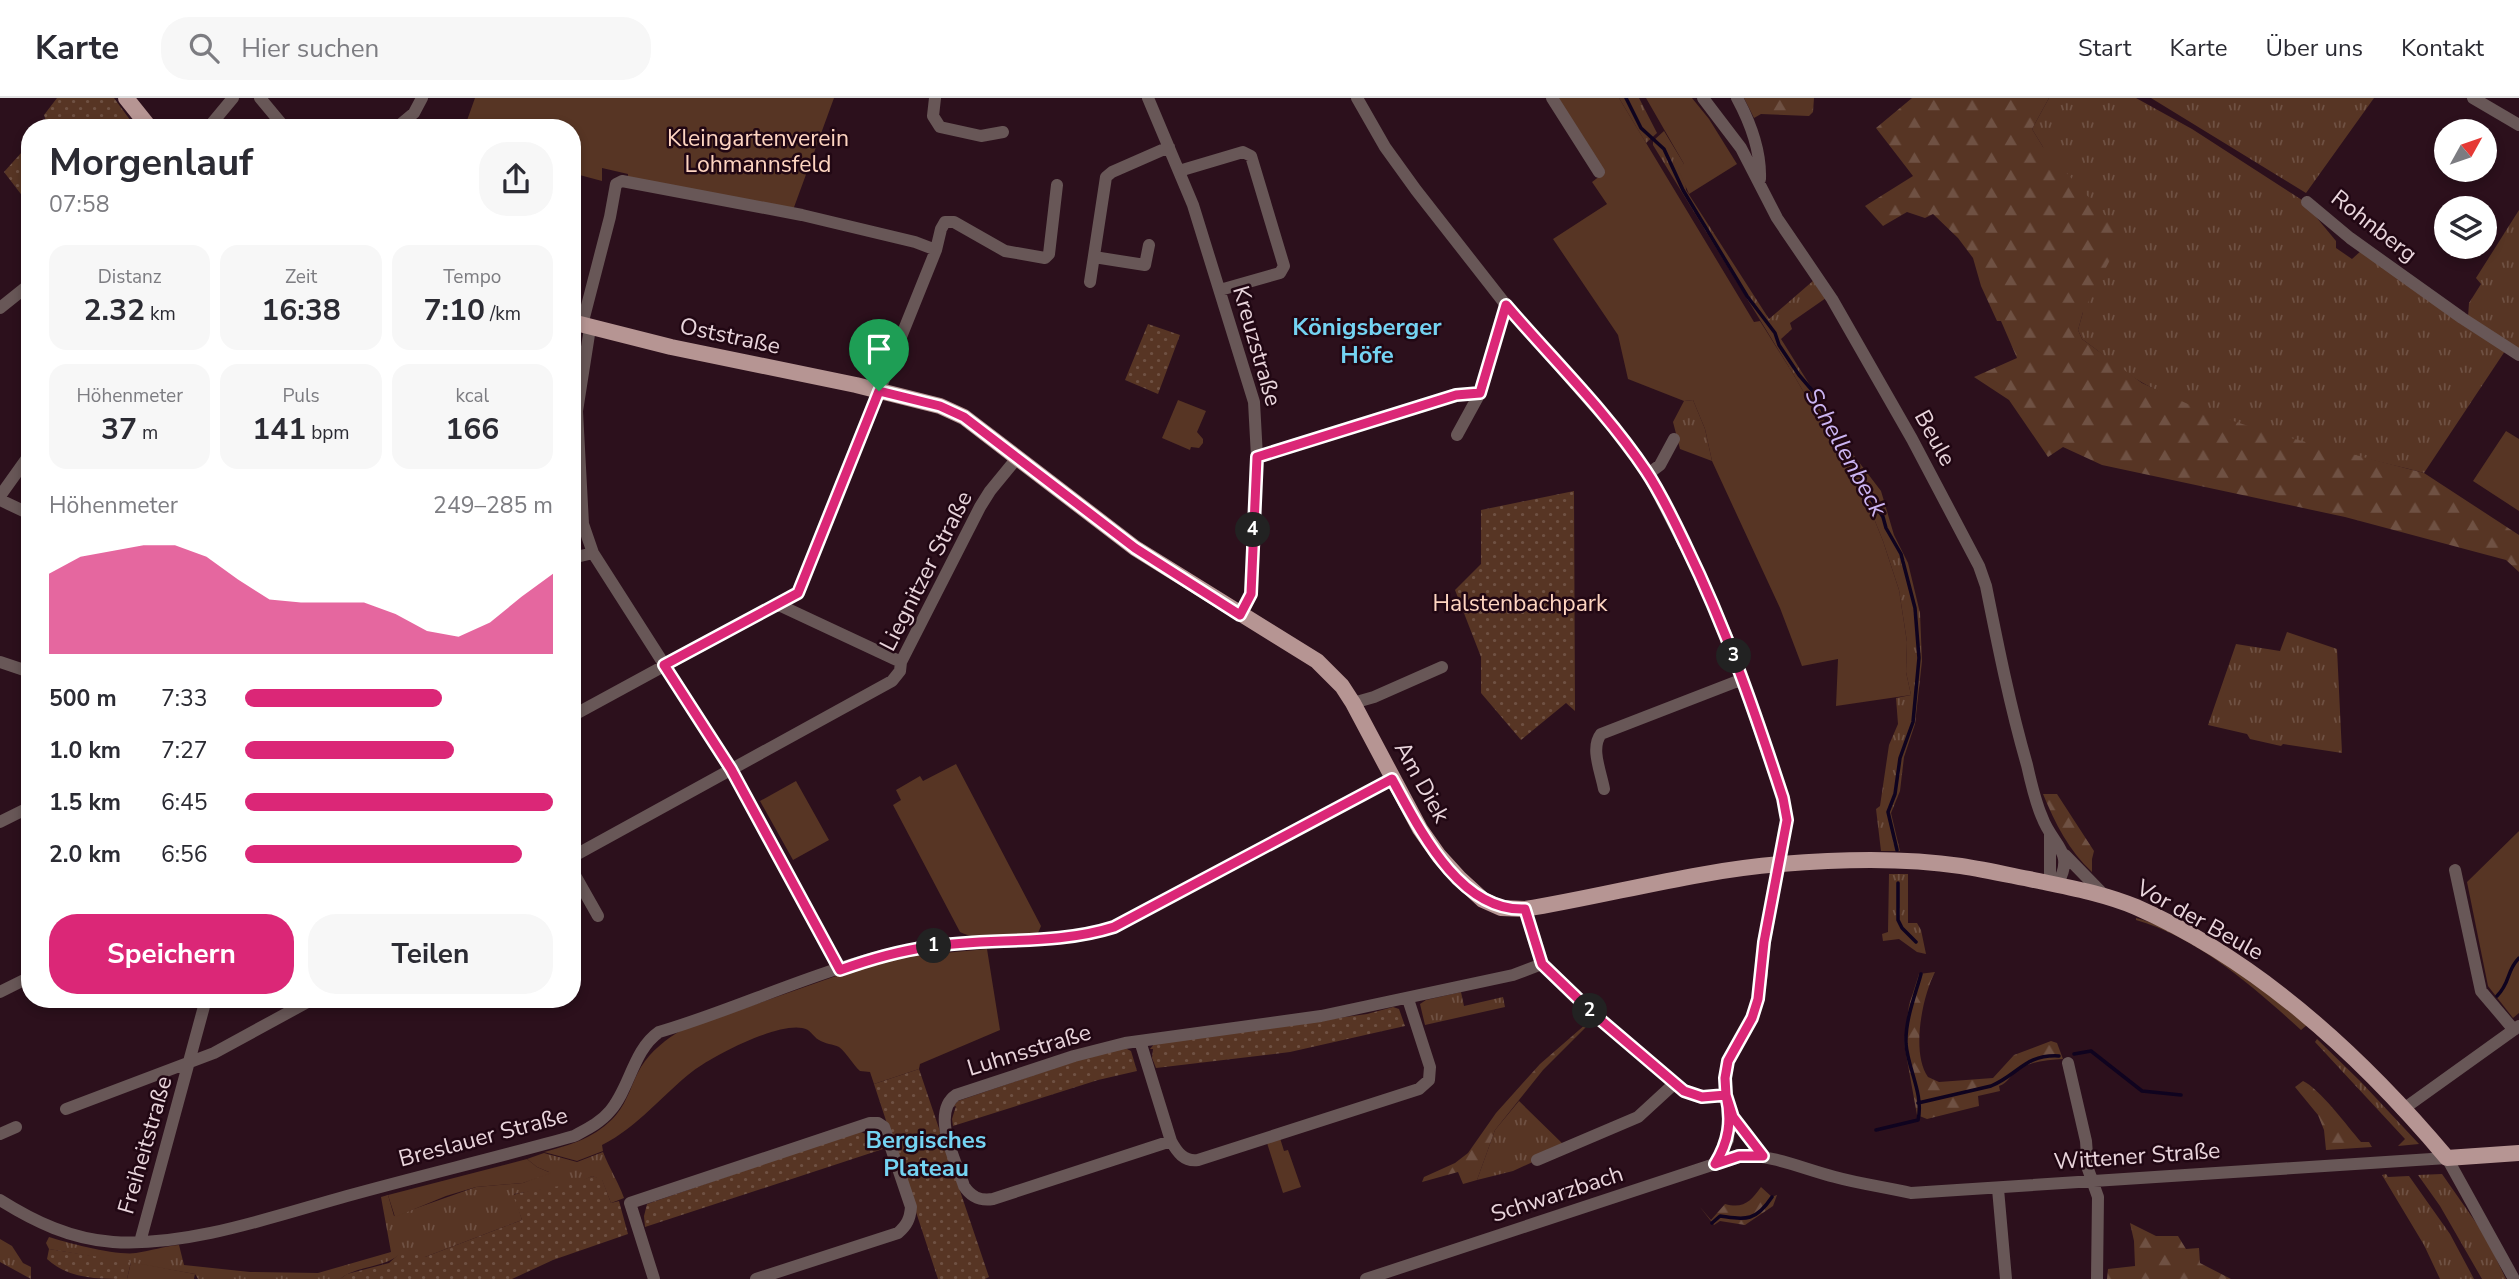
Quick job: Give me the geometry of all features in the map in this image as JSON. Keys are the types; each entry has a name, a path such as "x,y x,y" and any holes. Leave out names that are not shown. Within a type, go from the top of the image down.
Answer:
{"main road":[{"path":"126,98 143,119"},
{"name":"Oststraße","path":"581,325 879,391"},
{"name":"Am Diek","path":"879,391 940,406 957,413 1135,548 1317,661 1342,686 1353,703 1420,829 1458,878 1474,894 1490,904 1501,908 1525,909 1678,878 1779,864"},
{"name":"Vor der Beule","path":"1779,864 1880,860 1929,862 1973,868 2105,896 2172,925 2269,985 2327,1033 2402,1110 2439,1159"},
{"name":"Wittener Straße","path":"2439,1159 2519,1153"}],"street":[{"path":"216,119 233,98"},
{"path":"260,98 278,119"},
{"path":"407,119 414,113 422,98"},
{"path":"935,98 933,116 940,127 981,136 1003,132"},
{"name":"Kreuzstraße","path":"1149,98 1193,205 1254,402 1257,457 1251,594 1240,615"},
{"path":"1357,98 1385,147 1416,190 1506,305 1610,424 1648,474 1703,581 1743,679 1787,820 1760,962 1762,973 1755,1009 1728,1061 1725,1078 1730,1109 1740,1128 1763,1156"},
{"path":"1552,98 1599,172"},
{"name":"Beule","path":"1703,98 1728,128 1760,182 1777,218 1857,341 1979,566 1986,586 2013,718 2042,818 2065,855 2105,896"},
{"path":"1737,98 1750,124 1760,168 1760,182"},
{"path":"2473,98 2519,125"},
{"path":"1090,282 1106,177 1169,147"},
{"path":"1179,172 1243,152 1251,156 1284,266 1280,273 1220,290"},
{"path":"581,386 586,354 581,325 610,217 616,184 622,181 802,215 915,242 936,250"},
{"path":"581,711 798,593 945,222 949,221 1013,254 1048,256 1057,185"},
{"name":"Rohnberg","path":"2307,202 2350,238 2519,355"},
{"path":"1094,257 1145,265 1149,244"},
{"path":"0,308 21,291"},
{"path":"1457,435 1480,393 1506,305"},
{"path":"581,353 586,354"},
{"path":"1257,457 1456,395 1480,393"},
{"path":"1648,474 1660,465 1674,439"},
{"name":"Liegnitzer Straße","path":"581,852 892,681 900,671 901,662 990,491 1017,458"},
{"path":"21,467 0,498 21,509"},
{"path":"581,494 583,524 593,553 731,769 840,970"},
{"path":"581,556 593,553"},
{"path":"779,605 901,662"},
{"path":"0,662 21,669"},
{"path":"1353,703 1374,697 1442,667"},
{"path":"1604,789 1596,751 1596,740 1601,734 1743,679"},
{"name":"Breslauer Straße","path":"0,1200 44,1226 75,1236 113,1242 162,1241 205,1233 574,1136 590,1128 610,1111 647,1042 659,1032 840,970 928,947 1064,937 1090,934 1114,927 1392,779"},
{"path":"0,822 21,812"},
{"name":"Beule","path":"2050,834 2050,875 2057,885"},
{"path":"2057,885 2064,872 2065,855"},
{"path":"2402,1110 2516,1028 2481,991 2455,870"},
{"path":"581,886 598,916"},
{"path":"1525,909 1542,964 1591,1011 1693,1096 1726,1095"},
{"name":"Luhnsstraße","path":"1171,1141 984,1200 969,1193 964,1185 945,1128 943,1113 950,1099 962,1092 1074,1056 1140,1041 1321,1016 1408,999 1513,975 1542,964"},
{"path":"0,992 21,982"},
{"path":"1140,1041 1171,1141 1176,1151 1184,1158 1190,1161 1198,1160 1387,1101 1425,1086 1431,1075 1430,1068 1408,999"},
{"name":"Freiheitstraße","path":"140,1242 204,1008"},
{"path":"191,1060 214,1053 296,1008"},
{"name":"Freiheitstraße","path":"66,1109 191,1060"},
{"path":"2068,1063 2086,1141 2088,1169 2098,1197 2097,1279"},
{"path":"1537,1160 1637,1117 1675,1083"},
{"path":"1715,1164 1728,1140 1730,1109"},
{"path":"654,1279 630,1203 870,1123 878,1123 884,1127 911,1207 906,1226 898,1233 756,1279"},
{"path":"0,1133 16,1127"},
{"name":"Schwarzbach","path":"1366,1279 1739,1156 1763,1156"},
{"name":"Wittener Straße","path":"1763,1156 1839,1178 1911,1193 2439,1159"},
{"path":"2439,1159 2515,1275"},
{"path":"1998,1189 2006,1279"}],"green space":[{"path":"57,98 114,98 129,119 45,119 44,115"},
{"name":"Kleingartenverein Lohmannsfeld","path":"475,98 834,98 793,210 628,179 628,174 602,168 602,181 581,175 581,119 468,119"},
{"path":"1558,98 1619,98 1754,322 1760,321 1792,372 1867,501 1883,541 1899,590 1907,642 1906,672 1911,695 1836,706 1838,659 1802,666 1780,608 1712,461 1705,429 1693,400 1684,401 1628,379 1618,335 1553,239 1607,204 1592,182 1605,172"},
{"path":"1619,98 1639,98 1657,133 1646,143"},
{"path":"1646,98 1692,98 1709,119 1737,164 1689,194 1678,169 1684,164"},
{"path":"1744,98 1814,98 1813,112 1809,116 1761,114 1754,118"},
{"path":"1912,98 2049,98 2032,129 2043,147 2123,235 2083,312 2078,330 2082,339 2142,383 2201,410 2257,429 2424,473 2519,535 2519,572 2506,560 2345,517 2102,465 2063,447 2048,457 2009,400 1974,377 2017,358 2001,321 1997,321 1981,286 1973,258 1958,238 1933,214 1925,218 1907,212 1883,226 1865,206 1913,176 1876,128"},
{"path":"2049,98 2136,98 2192,129 2302,200 2336,241 2336,248 2352,259 2362,250 2507,348 2424,473 2280,437 2209,414 2175,400 2135,378 2082,339 2078,330 2083,312 2043,147 2032,129"},
{"path":"2151,98 2374,98 2306,193"},
{"path":"1664,131 1684,164 1686,190 1769,319 1814,280 1826,298 1790,323 1792,329 1781,339 1855,457 1881,491 1894,535 1908,563 1920,613 1922,661 1915,724 1904,757 1900,791 1891,813 1900,851 1881,851 1876,809 1880,806 1889,745 1898,724 1896,698 1911,695 1906,672 1907,642 1899,590 1883,541 1867,501 1792,372 1653,145 1653,141"},
{"path":"21,153 21,194 4,172"},
{"path":"2519,210 2519,352 2468,317 2469,303 2481,284 2476,278 2488,259 2497,259 2497,245"},
{"path":"1148,324 1180,335 1158,394 1125,380"},
{"path":"1178,400 1206,411 1197,432 1203,439 1199,448 1191,447 1190,450 1162,438"},
{"path":"1693,400 1705,429 1712,461 1680,449 1673,422 1684,401"},
{"path":"2506,431 2519,439 2519,511 2473,481"},
{"name":"Halstenbachpark","path":"1574,491 1575,711 1566,703 1521,740 1481,693 1481,657 1455,590 1481,564 1481,510"},
{"path":"2287,632 2337,649 2342,753 2283,744 2281,746 2250,739 2247,734 2208,725 2236,644 2280,651"},
{"path":"956,764 1041,926 1038,933 988,938 960,932 893,805 901,800 896,790 920,776 923,781"},
{"path":"796,781 829,840 793,860 760,801"},
{"path":"2043,794 2057,794 2094,851 2092,872 2063,836"},
{"path":"2519,831 2519,1013 2513,1018 2488,986 2467,882"},
{"path":"1889,874 1908,874 1908,923 1917,923 1926,954 1917,952 1899,939 1883,941 1882,934 1888,932"},
{"path":"2136,918 2171,932 2222,962 2307,1025 2301,1030 2245,981 2203,951"},
{"path":"987,949 1000,1030 920,1064 919,1069 874,1084 870,1072 860,1071 839,1047 821,1041 805,1029 777,1030 730,1049 693,1071 638,1120 602,1145 603,1151 577,1161 544,1152 583,1139 609,1123 624,1104 645,1061 659,1046 682,1030 856,969 911,956"},
{"path":"1935,972 1926,996 1919,1040 1923,1067 1928,1077 1939,1082 1993,1078 2014,1055 2051,1041 2057,1043 2063,1059 2024,1066 1999,1086 2000,1091 1978,1096 1979,1106 1927,1119 1917,1115 1904,1043 1909,1005 1919,974"},
{"path":"1461,992 1464,1006 1503,997 1505,1007 1425,1025 1420,1004 1426,1000"},
{"path":"1393,1007 1399,1009 1405,1026 1290,1052 1156,1068 1152,1058 1153,1049 1150,1049 1155,1043 1367,1014"},
{"path":"1586,1024 1543,1070 1495,1130 1477,1180 1463,1184 1458,1172 1422,1182 1424,1177 1455,1163 1468,1153 1496,1113 1540,1064"},
{"path":"2317,1039 2419,1144 2398,1146 2405,1139 2315,1042"},
{"path":"1125,1048 1131,1051 1137,1071 1098,1080 953,1126 956,1106 953,1107 958,1101 1075,1061"},
{"name":"Bergisches Plateau","path":"919,1069 989,1277 985,1279 938,1279 874,1084"},
{"path":"2303,1081 2325,1099 2361,1142 2369,1142 2372,1147 2326,1150 2324,1130 2318,1115 2295,1087"},
{"path":"1519,1101 1566,1147 1513,1171 1477,1180 1495,1130"},
{"path":"859,1131 874,1138 883,1149 645,1227 647,1204"},
{"path":"1280,1138 1284,1151 1288,1150 1301,1187 1283,1193 1267,1143"},
{"path":"603,1152 624,1198 611,1203 602,1180 592,1176 577,1184 514,1194 522,1220 425,1257 400,1254 340,1279 198,1279 195,1274 49,1249 46,1243 49,1237 117,1253 142,1252 179,1245 184,1265 250,1272 318,1273 391,1252 381,1197 388,1195 394,1216 476,1187 523,1183 549,1172 527,1159 544,1153 577,1162"},
{"path":"527,1159 551,1173 523,1183 476,1187 395,1217 388,1195"},
{"path":"2386,1174 2388,1177 2409,1176 2450,1234 2474,1279 2440,1279 2424,1245 2382,1175"},
{"path":"2442,1174 2484,1234 2506,1279 2482,1279 2440,1206 2418,1175"},
{"path":"592,1176 602,1179 611,1203 619,1201 628,1234 553,1260 512,1279 340,1279 347,1274 389,1263 399,1254 422,1251 425,1257 522,1220 513,1195 573,1183"},
{"path":"1761,1187 1772,1197 1777,1195 1773,1206 1745,1225 1720,1221 1714,1225 1700,1207 1711,1220 1725,1204 1742,1205"},
{"path":"2130,1223 2156,1236 2178,1236 2186,1249 2199,1248 2200,1263 2231,1279 2107,1279 2108,1269 2135,1266"},
{"path":"0,1239 12,1246 23,1263 31,1267 31,1279 0,1262"},
{"path":"49,1249 131,1262 127,1279 94,1278 64,1271 47,1259"},
{"path":"131,1262 195,1274 194,1279 127,1279"}],"waterway":[{"name":"Schellenbeck","path":"1626,98 1641,128 1664,149 1683,190 1747,296 1775,333 1779,345 1799,375 1817,396 1833,437 1859,472 1901,554 1915,608 1919,658 1913,722 1900,758 1895,794 1888,812 1897,850"},
{"name":"Schellenbeck","path":"1898,883 1898,920 1916,942"},
{"name":"Schwarzbach","path":"2497,996 2519,958"},
{"name":"Schellenbeck","path":"1876,1130 1918,1120 1919,1101 1907,1053 1906,1035 1921,974"},
{"name":"Schwarzbach","path":"2074,1054 2091,1051 2142,1091 2181,1095"},
{"name":"Schwarzbach","path":"1918,1103 1991,1086 2038,1058 2059,1056"},
{"name":"Schwarzbach","path":"1712,1223 1720,1216 1744,1218 1756,1215 1772,1197"}],"district":[{"name":"Königsberger Höfe","path":"1367,341"},
{"name":"Bergisches Plateau","path":"926,1154"}],"route":[{"path":"879,391 798,593 664,665 731,769 840,970 858,963 928,947 1052,939 1090,934 1114,927 1392,779 1420,829 1439,856 1474,894 1501,908 1525,909 1542,964 1596,1016 1684,1091 1702,1097 1726,1095 1730,1109 1728,1140 1715,1164 1739,1156 1763,1156 1733,1117 1730,1109 1727,1102 1726,1095 1725,1086 1725,1078 1728,1061 1752,1018 1758,999 1762,973 1760,962 1787,820 1783,798 1730,644 1703,581 1661,496 1628,445 1506,305 1480,393 1456,395 1257,457 1251,594 1240,615 1135,548 964,417 940,406 879,391"}]}
